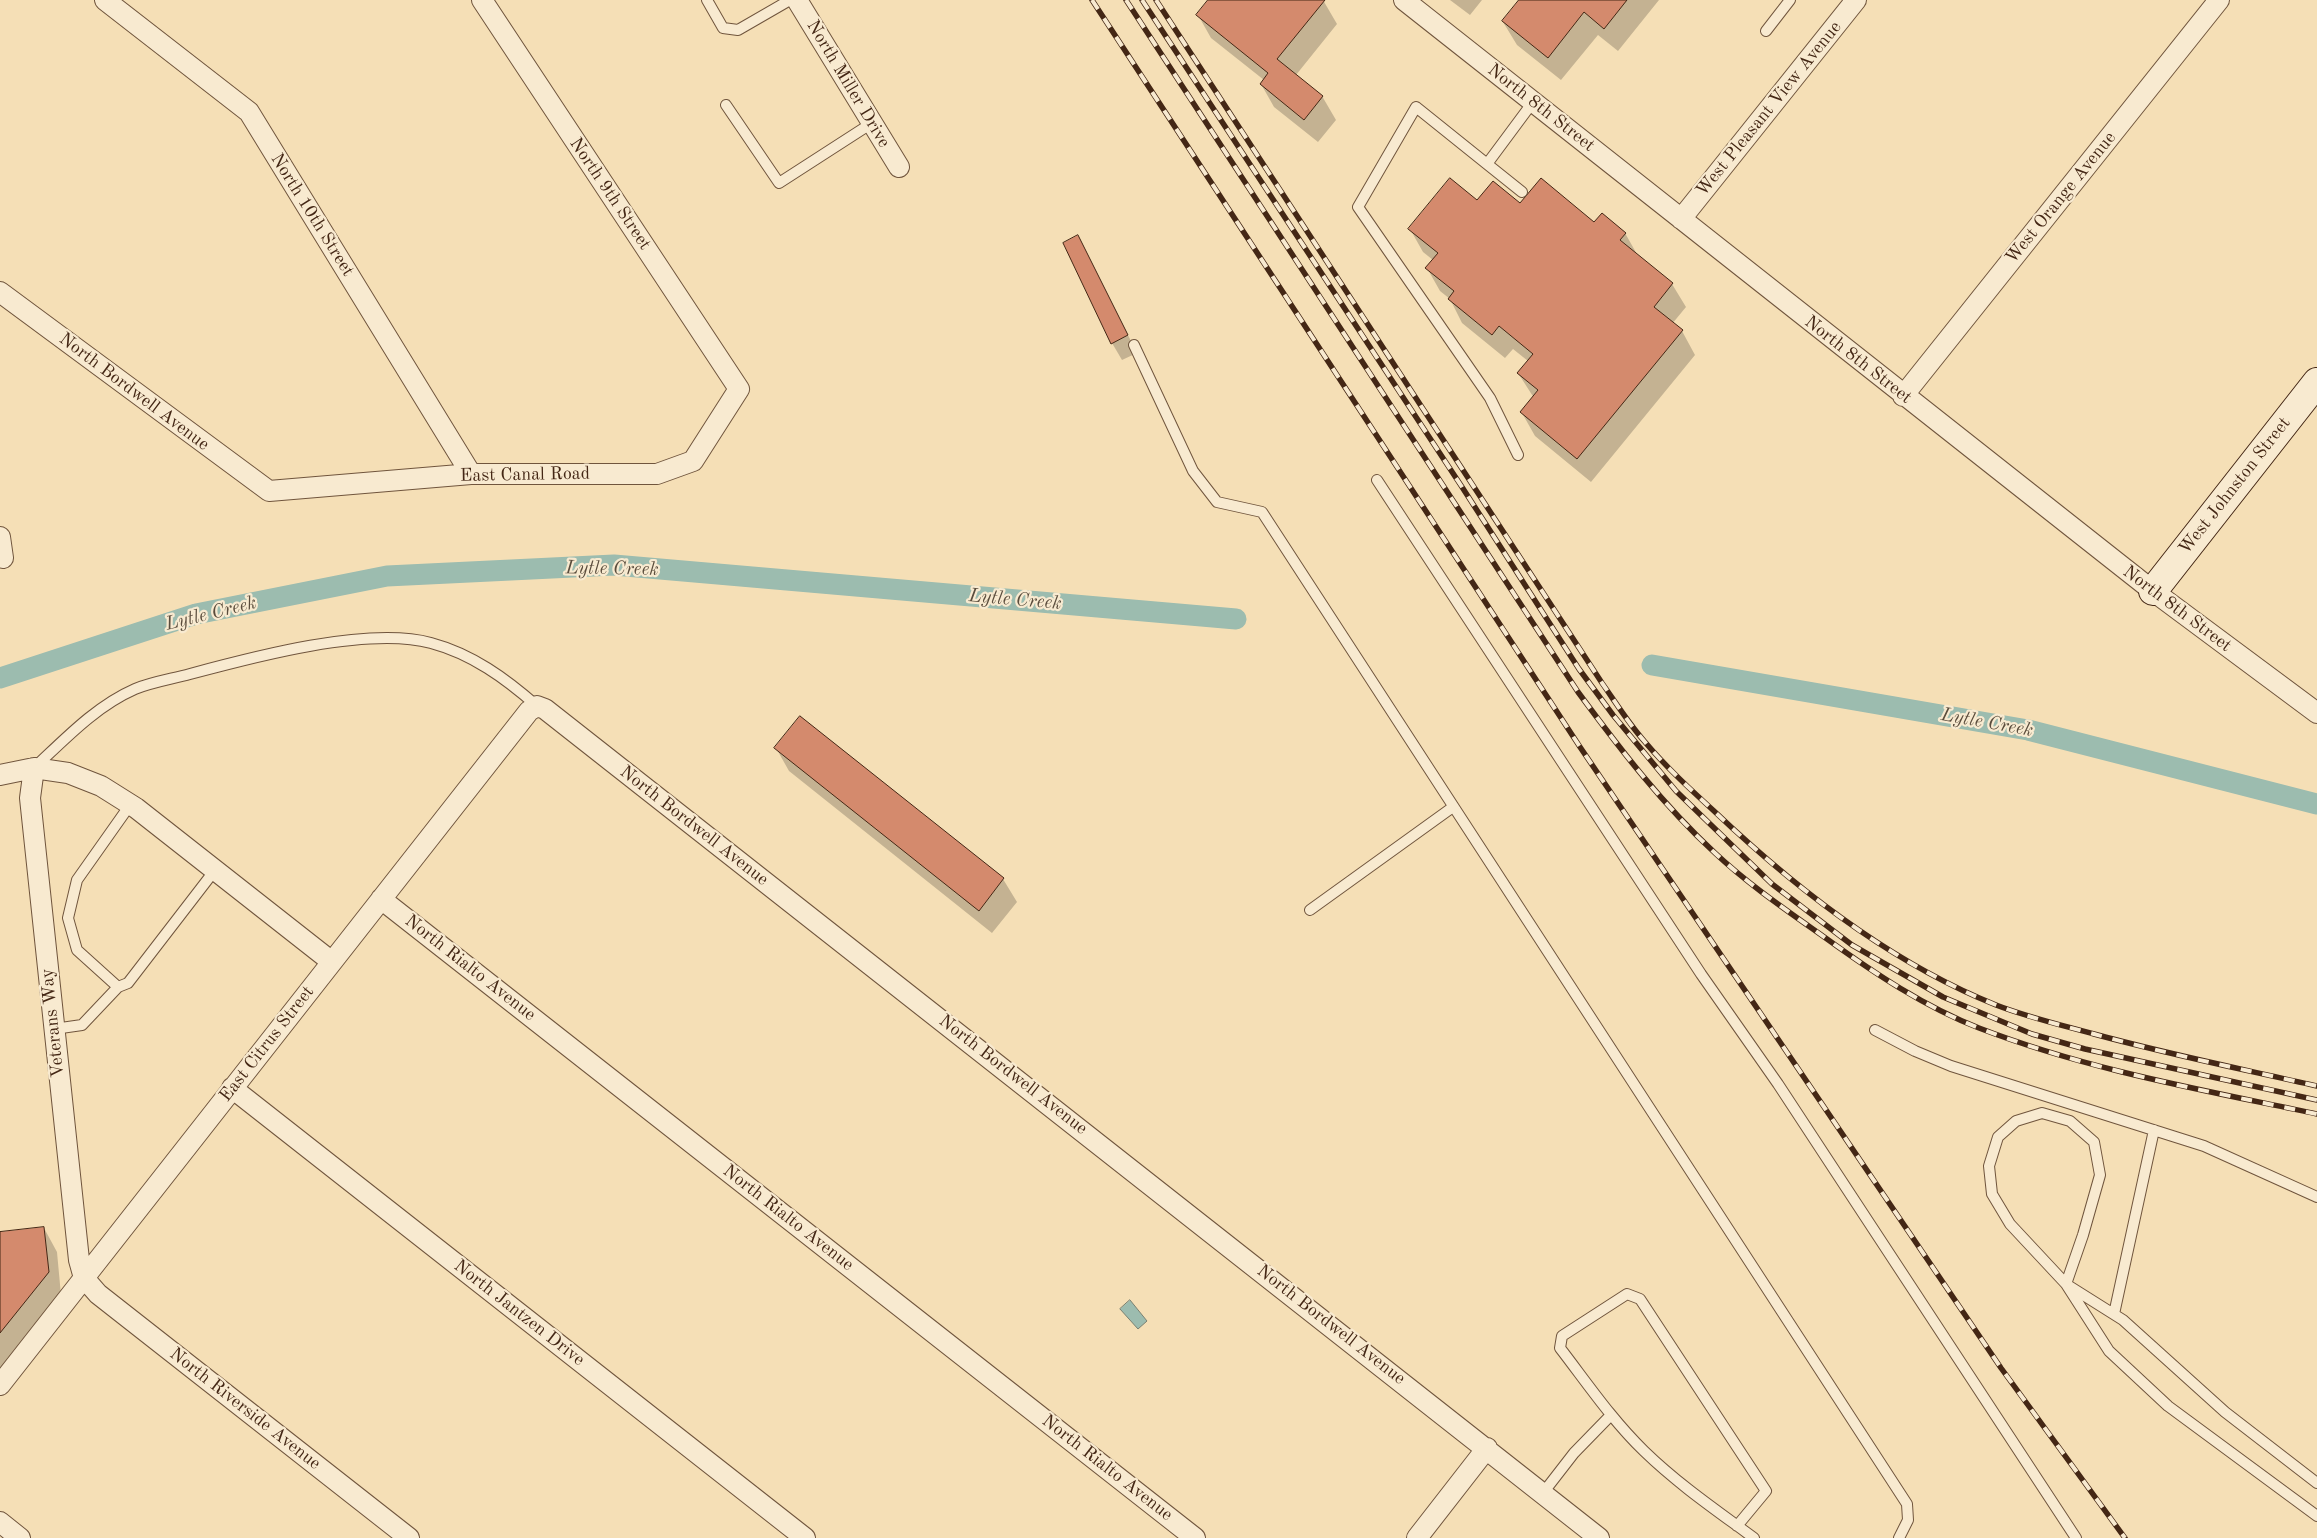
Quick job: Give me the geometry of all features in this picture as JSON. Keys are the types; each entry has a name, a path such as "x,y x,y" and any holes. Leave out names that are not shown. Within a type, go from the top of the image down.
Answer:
{"street":[{"name":"North 10th Street","path":"105,0 249,112 471,474"},
{"name":"North 9th Street","path":"482,0 739,389"},
{"name":"North Miller Drive","path":"797,0 899,167"},
{"name":"North 8th Street","path":"1404,0 1903,396 2153,591 2317,713"},
{"name":"West Pleasant View Avenue","path":"1681,219 1856,0"},
{"name":"West Orange Avenue","path":"1903,396 2219,0"},
{"name":"North Bordwell Avenue","path":"0,292 269,491"},
{"name":"West Johnston Street","path":"2153,591 2317,382"},
{"name":"East Canal Road","path":"269,491 471,474 657,474 693,461 739,389"},
{"path":"0,537 3,558"},
{"name":"North Bordwell Avenue","path":"537,706 545,709 802,910 1599,1538"},
{"name":"East Citrus Street","path":"0,1385 529,711 537,706"},
{"path":"0,775 34,768 68,772 101,786 130,805 332,962"},
{"name":"Veterans Way","path":"34,768 30,798 79,1260 84,1278"},
{"name":"North Rialto Avenue","path":"381,899 1195,1538"},
{"name":"North Jantzen Drive","path":"232,1088 805,1538"},
{"name":"North Riverside Avenue","path":"84,1278 98,1294 409,1538"},
{"path":"1418,1538 1487,1448"},
{"path":"0,1522 20,1538"}],"lane":[{"path":"707,0 723,28 738,30 790,0"},
{"path":"1766,31 1790,0"},
{"path":"1487,164 1533,102"},
{"path":"726,105 780,183 872,122"},
{"path":"1518,455 1490,398 1358,208 1416,107 1522,192"},
{"path":"1134,345 1193,471 1216,502 1262,512 1906,1504 1908,1520 1899,1538"},
{"path":"1377,480 1685,950 1778,1084 2076,1538"},
{"path":"34,768 85,720 135,689 243,660 334,643 389,637 430,643 477,661 512,684 537,706"},
{"path":"118,987 77,950 68,918 77,880 130,805"},
{"path":"1310,910 1453,806"},
{"path":"54,1029 82,1025 118,987 128,983 215,870"},
{"path":"1875,1030 1914,1051 1951,1066 2204,1146 2317,1197"},
{"path":"2056,1116 2061,1100"},
{"path":"2066,1284 2092,1208 2100,1175 2094,1142 2070,1121 2042,1114 2016,1121 1998,1137 1989,1166 1992,1194 2010,1224 2066,1284 2108,1351 2168,1406 2317,1516"},
{"path":"2114,1314 2154,1130"},
{"path":"2066,1284 2123,1320 2225,1412 2317,1483"},
{"path":"1737,1526 1766,1491 1640,1299 1627,1294 1562,1336 1560,1348 1611,1415 1665,1470 1737,1526 1754,1538"},
{"path":"1543,1494 1574,1453 1611,1415"}],"shaded area":[{"path":"1130,1300 1147,1321 1138,1329 1120,1309"}],"building":[{"path":"1208,0 1325,0 1277,59 1323,96 1304,120 1260,84 1268,73 1196,15"},
{"path":"1519,0 1627,0 1604,29 1584,12 1548,58 1502,21"},
{"path":"1450,178 1477,200 1493,181 1520,203 1541,178 1594,222 1602,213 1626,233 1620,240 1673,283 1654,307 1683,330 1577,459 1520,412 1538,390 1517,373 1533,354 1499,326 1492,335 1448,299 1454,291 1425,268 1438,253 1408,229"},
{"path":"1078,235 1128,335 1111,344 1063,243"},
{"path":"800,716 1004,878 979,911 774,748"},
{"path":"44,1227 49,1272 0,1333 0,1232"}],"waterway":[{"name":"Lytle Creek","path":"0,678 196,614 387,576 614,565 1236,619"},
{"name":"Lytle Creek","path":"1652,665 2028,730 2317,804"}],"railway":[{"path":"1092,0 1580,747 2001,1368 2125,1538"},
{"path":"1126,0 1578,692 1660,796 1715,853 1770,898 1863,964 1920,1000 1959,1020 2020,1043 2062,1056 2146,1078 2317,1114"},
{"path":"1142,0 1462,487 1579,669 1613,715 1676,791 1772,884 1852,945 1943,997 2032,1034 2085,1049 2317,1100"},
{"path":"1156,0 1602,683 1639,735 1678,778 1745,840 1811,895 1882,945 1919,968 1957,988 1996,1005 2057,1024 2149,1048 2317,1086"}]}
